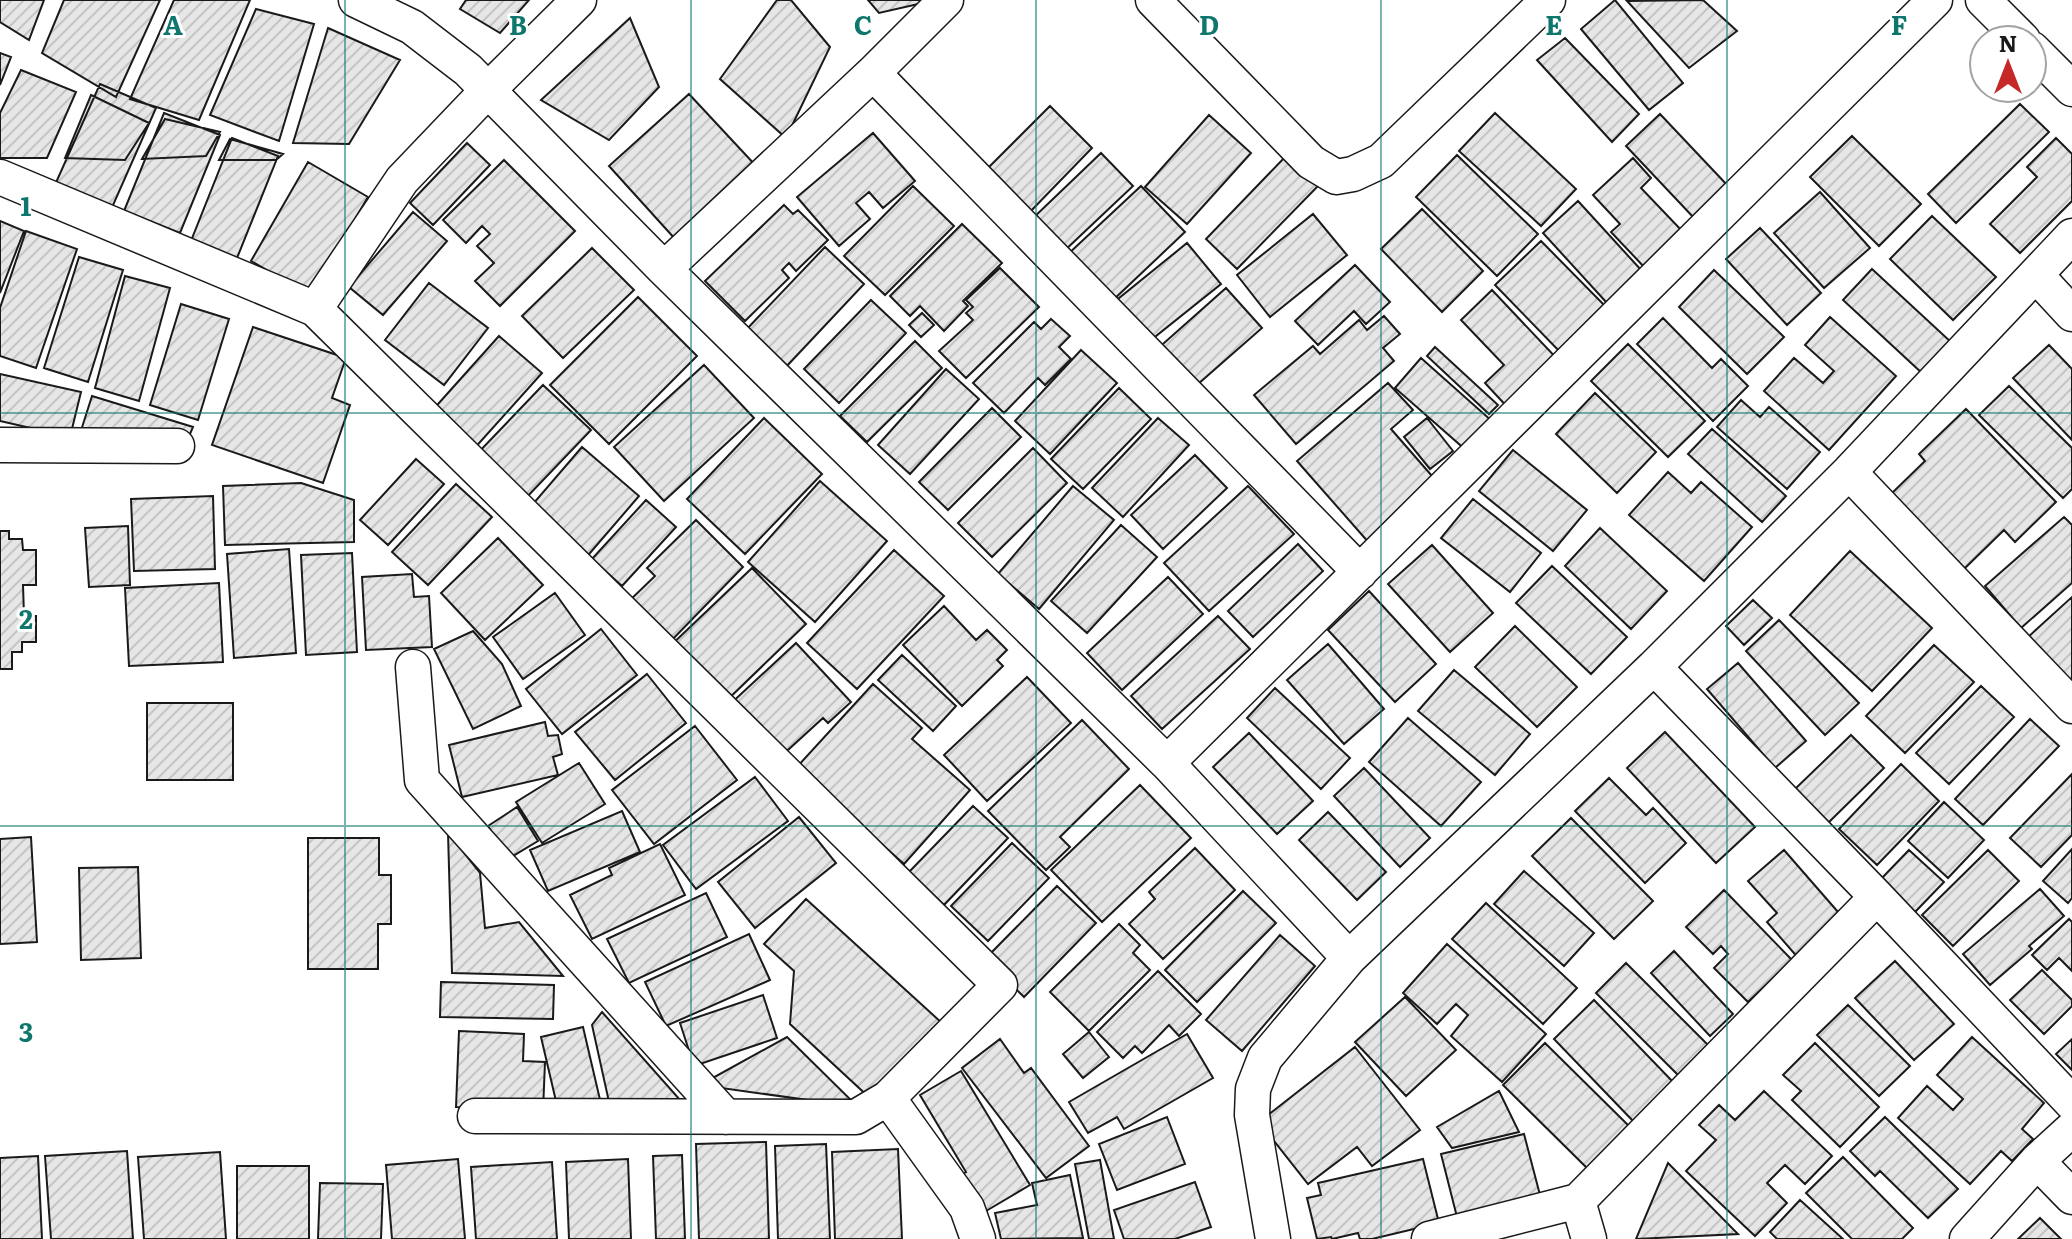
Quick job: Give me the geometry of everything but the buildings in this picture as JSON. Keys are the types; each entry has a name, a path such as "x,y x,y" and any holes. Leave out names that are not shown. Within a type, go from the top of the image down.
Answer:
{"street":[{"path":"356,0 412,27 468,70 664,269 1167,763 1349,958"},
{"path":"315,309 402,180 579,0"},
{"path":"664,269 873,73 946,0"},
{"path":"1160,3 1311,162 1336,177 1353,174 1381,161 1548,0"},
{"path":"1167,763 1935,0"},
{"path":"1983,0 2007,24"},
{"path":"2048,65 2072,89"},
{"path":"873,73 1360,572"},
{"path":"0,177 315,309 1000,985 888,1098 856,1117 475,1116"},
{"path":"1273,1239 1252,1115 1253,1089 1265,1058 1349,958 1654,667 1849,472 2072,236"},
{"path":"2036,275 2072,314"},
{"path":"0,445 177,446"},
{"path":"1849,472 2072,706"},
{"path":"413,667 422,780 726,1117"},
{"path":"1654,667 2072,1103"},
{"path":"1429,1239 1578,1201 1877,897"},
{"path":"888,1098 967,1208 978,1239"},
{"path":"1967,1239 2037,1161 2072,1129"},
{"path":"2037,1161 2072,1197"},
{"path":"1578,1201 1589,1239"}]}
